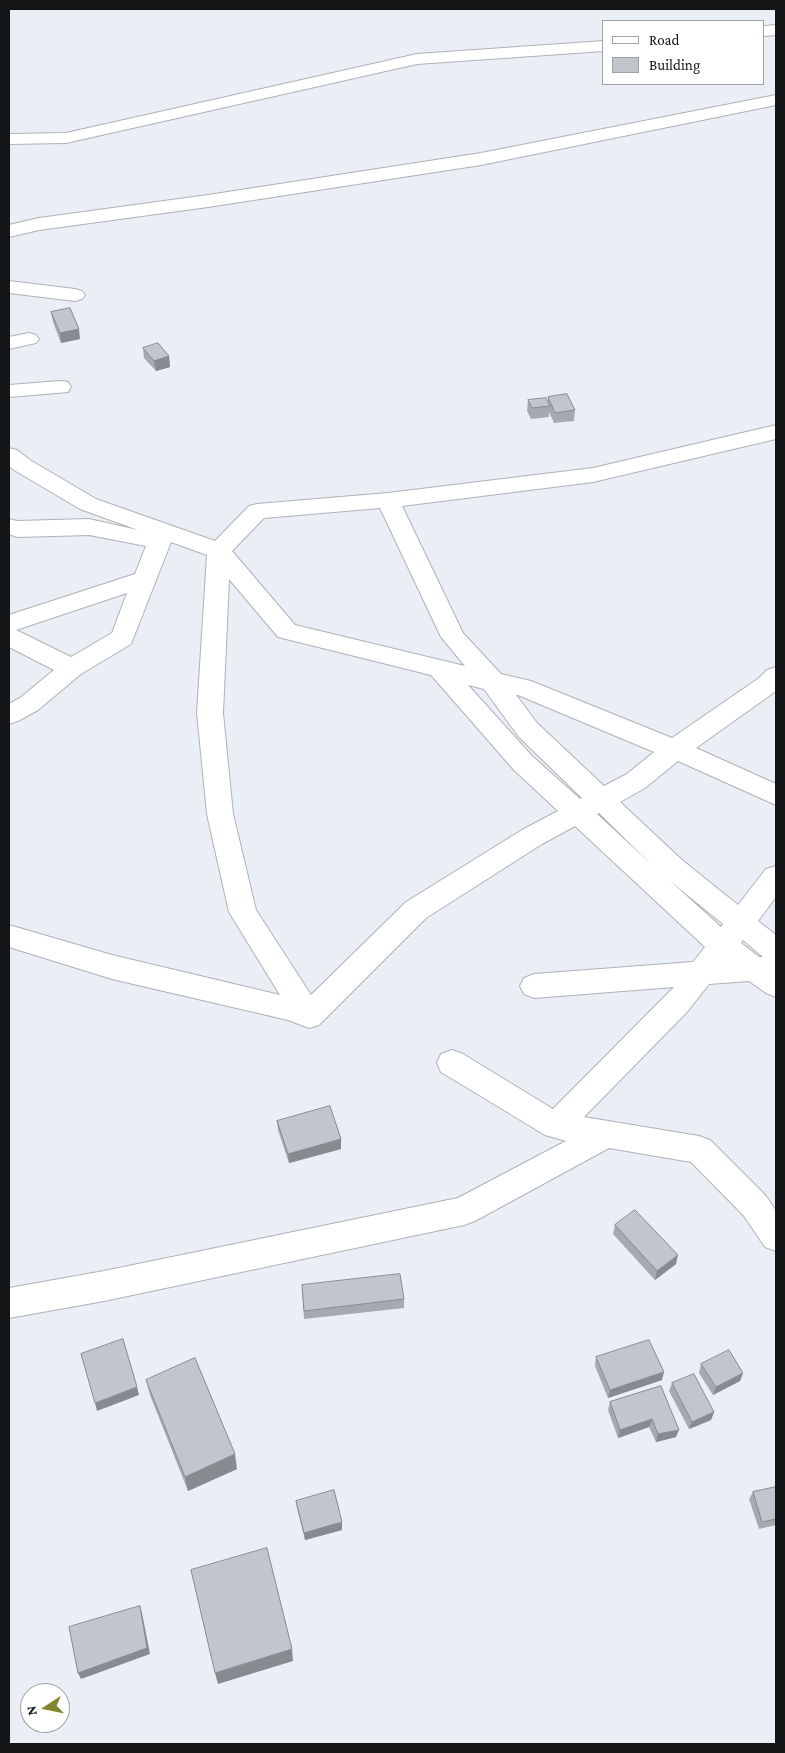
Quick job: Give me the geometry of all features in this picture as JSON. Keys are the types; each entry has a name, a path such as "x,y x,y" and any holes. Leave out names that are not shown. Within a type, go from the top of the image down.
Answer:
{"street":[{"path":"9,139 66,138 417,59 602,46"},
{"path":"9,231 39,224 208,201 482,159 776,100"},
{"path":"9,287 75,295"},
{"path":"9,343 29,339"},
{"path":"9,391 60,387"},
{"path":"309,1016 244,912 220,814 210,713 219,551 257,511 388,500 593,475 776,432"},
{"path":"13,462 88,504 219,551 287,630 493,682 522,687 727,771 776,795"},
{"path":"388,500 453,637 493,682 528,730 589,806 722,945 771,968"},
{"path":"9,528 89,527 158,542 219,551"},
{"path":"9,715 29,704 72,668 122,638 158,542"},
{"path":"9,624 144,579"},
{"path":"9,636 72,668"},
{"path":"438,667 523,763 589,806 672,867 740,922 771,968"},
{"path":"309,1016 416,910 532,837 636,781 675,749 768,684 776,676"},
{"path":"556,1126 677,1004 776,877"},
{"path":"9,936 112,967 309,1016"},
{"path":"534,986 771,968"},
{"path":"452,1063 556,1126 699,1150 755,1206 776,1237"},
{"path":"9,1303 104,1286 464,1211 607,1134"}],"building":[{"path":"70,308 79,329 60,333 51,312"},
{"path":"158,343 169,356 154,361 143,348"},
{"path":"567,394 575,410 555,413 548,397"},
{"path":"546,398 550,406 532,408 528,400"},
{"path":"330,1106 341,1139 288,1154 277,1121"},
{"path":"635,1210 678,1255 657,1271 615,1225"},
{"path":"400,1274 404,1299 304,1311 302,1285"},
{"path":"123,1339 137,1387 95,1403 81,1354"},
{"path":"649,1340 664,1372 610,1390 596,1357"},
{"path":"729,1350 743,1373 716,1387 701,1364"},
{"path":"195,1358 235,1454 185,1477 146,1380"},
{"path":"694,1374 714,1412 692,1422 672,1383"},
{"path":"661,1386 679,1430 658,1434 652,1419 620,1430 610,1402"},
{"path":"776,1487 776,1519 762,1522 753,1492"},
{"path":"334,1490 342,1522 304,1533 296,1501"},
{"path":"267,1548 292,1649 215,1673 191,1570"},
{"path":"140,1606 147,1648 78,1673 69,1627"}]}
